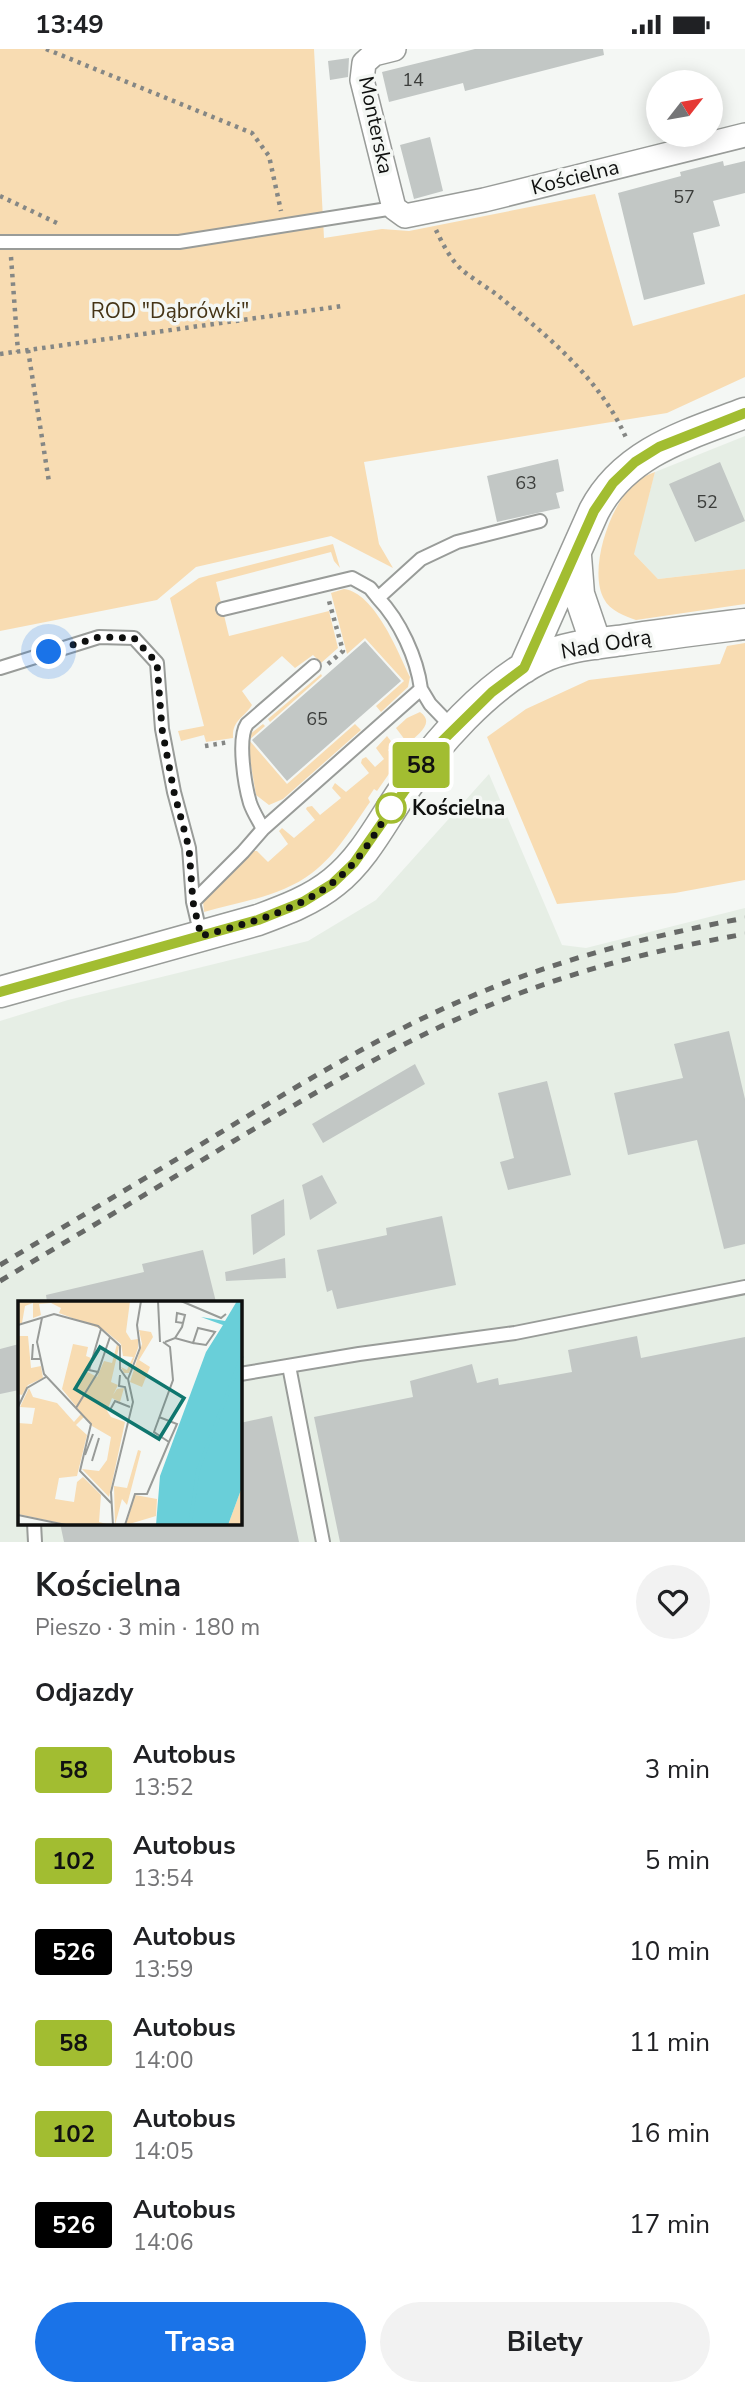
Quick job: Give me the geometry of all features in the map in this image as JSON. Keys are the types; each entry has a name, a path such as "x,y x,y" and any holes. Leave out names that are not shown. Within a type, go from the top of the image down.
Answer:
{"street":[{"name":"Monterska","path":"394,49 374,54 364,63 362,80 408,212"},
{"name":"Kościelna","path":"408,212 745,135"},
{"path":"524,668 601,497 620,475 635,462 667,443 745,413"},
{"path":"578,546 577,586 596,644"},
{"name":"Nad Odrą","path":"0,992 201,936 283,911 310,899 332,884 354,863 415,773 454,729 492,692 524,668 548,655 596,644 745,624"}],"lane":[{"path":"5,242 179,241 285,225 408,212"},
{"path":"378,598 421,559 457,542 540,521"},
{"path":"223,609 352,578 370,588 393,615 419,671 421,689 430,704 454,729"},
{"path":"0,668 99,637 134,638 157,663 162,729 174,792 189,848 193,902 201,936"},
{"path":"263,829 250,804 241,741 242,730 314,666"},
{"path":"193,902 263,829 421,689"},
{"path":"242,1374 359,1354 515,1333 745,1287"},
{"path":"289,1366 323,1542"}],"path":[{"path":"46,49 252,133 269,156 285,225"},
{"path":"0,196 60,225"},
{"path":"408,212 441,240 461,269 491,289 545,334 592,382 618,417 630,447"},
{"path":"5,242 18,352"},
{"path":"0,354 342,306"},
{"path":"28,351 49,482"},
{"path":"322,584 342,647"},
{"path":"205,746 234,742"}],"shaded area":[{"path":"745,436 745,569 658,579 633,553 655,472"},
{"path":"489,774 562,945 586,948 745,908 745,1542 0,1542 0,1021 68,1000 308,941 376,900"}],"green space":[{"name":"ROD \"Dąbrówki\"","path":"0,49 314,49 324,238 382,229 409,231 595,194 633,326 745,294 745,377 667,413 364,462 379,544 393,568 331,536 196,567 157,600 0,631"},
{"path":"655,472 634,554 658,579 745,569 745,604 636,620 618,613 604,599 599,570 605,535 612,517 630,488"},
{"path":"333,544 340,568 331,552 216,582 229,636 329,611 338,648 321,663 313,655 295,668 282,656 242,691 252,705 236,723 233,738 206,742 204,735 181,741 178,731 204,726 170,598 199,578"},
{"path":"344,589 366,601 375,612 392,639 410,677 408,687 381,712 376,706 404,681 365,638 347,654 331,593"},
{"path":"745,643 745,880 675,893 557,904 487,737 526,709 589,680 720,664 727,646"},
{"path":"321,674 322,676 270,722 268,719"},
{"path":"420,712 426,725 408,744 396,728 407,718"},
{"path":"263,724 265,726 249,740 287,784 355,724 361,730 283,799 269,805 256,795 247,742 250,734"},
{"path":"387,736 394,745 388,750 393,755 399,750 400,758 377,791 374,789 368,798 370,802 344,840 321,866 300,881 274,893 204,912 203,901 207,895 254,851 268,862 288,844 279,831 282,828 294,838 315,820 307,807 312,806 320,815 341,798 332,788 335,783 346,792 369,773 361,763 362,759 366,757 375,767 384,759 376,748"}],"building":[{"path":"475,49 603,49 604,55 465,91 463,83 389,102 382,72"},
{"path":"349,58 348,77 330,80 328,61"},
{"path":"430,137 443,191 414,199 400,145"},
{"path":"723,161 724,166 745,161 745,193 713,201 720,226 693,233 705,284 644,300 618,193 681,176 680,172"},
{"path":"558,459 564,491 556,493 560,508 497,522 487,476"},
{"path":"720,462 745,521 695,542 669,484"},
{"path":"365,641 401,681 287,781 252,740"},
{"path":"729,1031 745,1099 745,1244 724,1249 697,1140 628,1155 614,1093 683,1078 674,1044"},
{"path":"415,1064 425,1084 323,1143 312,1124"},
{"path":"547,1081 571,1175 508,1190 500,1162 514,1158 498,1093"},
{"path":"322,1175 337,1203 310,1220 302,1185"},
{"path":"284,1199 285,1235 253,1255 251,1215"},
{"path":"442,1216 456,1285 337,1309 332,1290 327,1292 317,1250 387,1235 386,1228"},
{"path":"203,1250 216,1301 47,1301 46,1295 144,1272 142,1264"},
{"path":"285,1258 286,1278 226,1281 225,1272"},
{"path":"637,1336 641,1358 745,1337 745,1542 340,1542 314,1417 413,1397 410,1381 472,1364 477,1383 498,1378 499,1385 572,1372 568,1350"},
{"path":"18,1344 18,1390 0,1394 0,1349"},
{"path":"272,1416 299,1542 64,1542 60,1525 242,1525 242,1423"}],"railway":[{"path":"0,1265 309,1080 433,1013 499,985 568,961 638,941 745,918"},
{"path":"0,1281 296,1104 427,1033 525,991 587,971 681,946 745,934"}],"bus line":[{"name":"58","path":"0,992 258,920 303,902 332,884 354,863 433,750 492,692 524,668 594,511 601,497 620,475 635,462 667,443 745,413"}],"place":[{"name":"Kościelna","path":"391,808"}],"route":[{"path":"49,652 99,637 134,638 157,663 162,729 174,792 189,848 193,902 201,936 283,911 325,889 354,863 391,808"}]}
